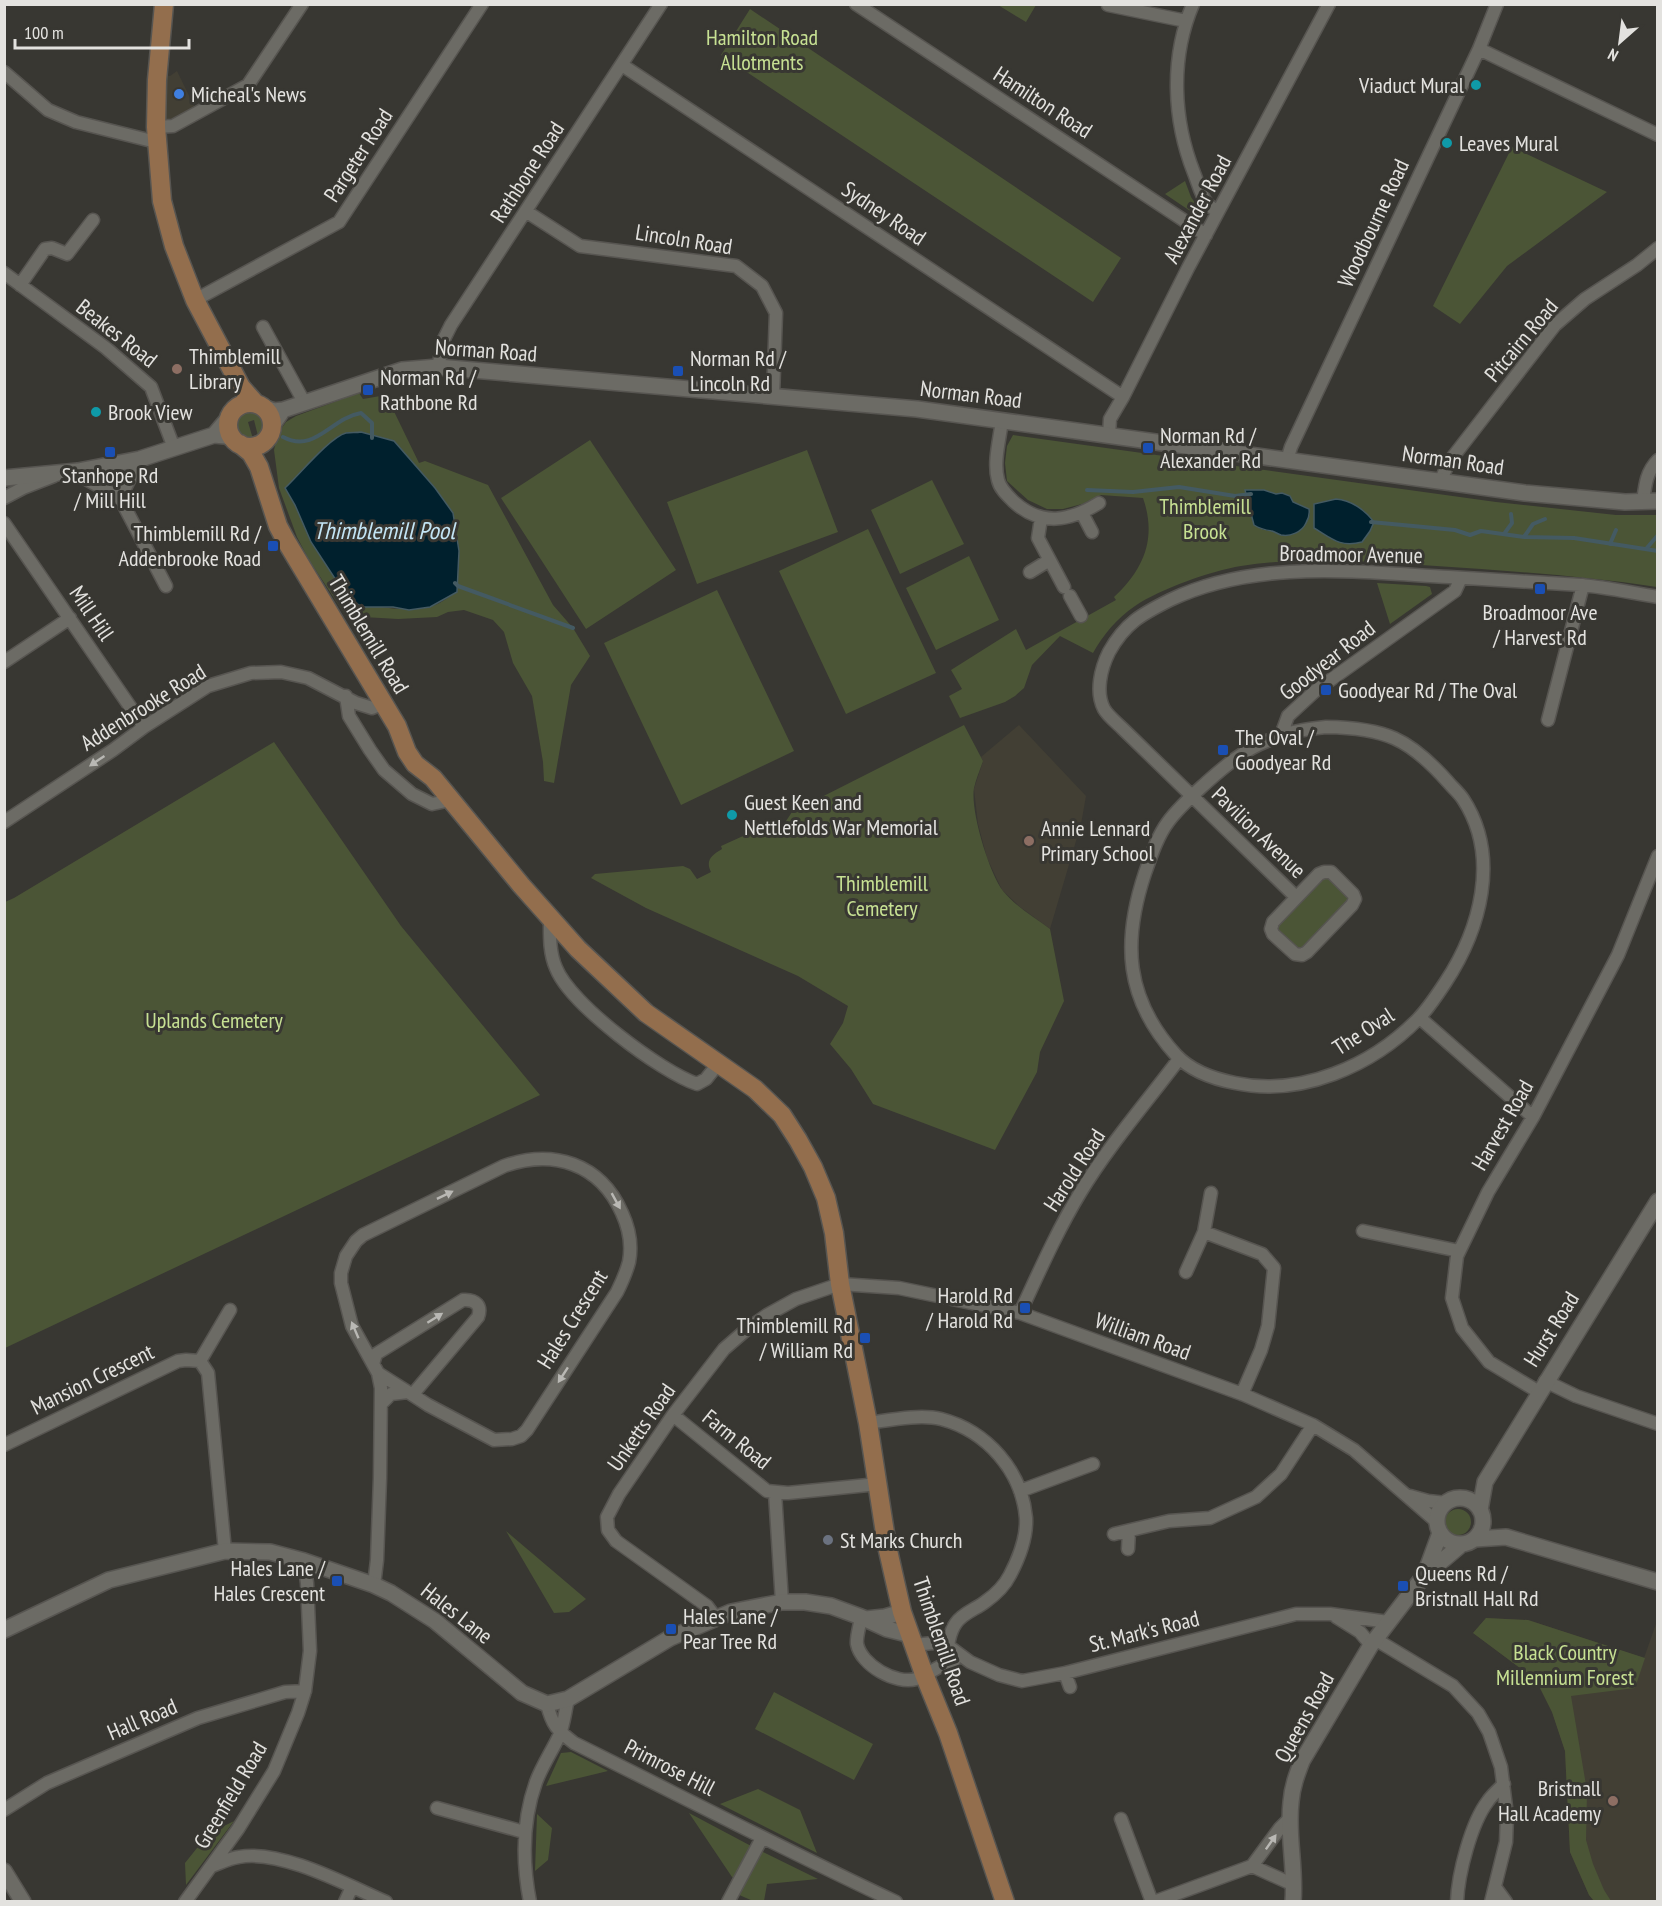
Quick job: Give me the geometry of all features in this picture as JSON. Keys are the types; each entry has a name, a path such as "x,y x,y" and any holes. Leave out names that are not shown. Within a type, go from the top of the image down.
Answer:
{"main road":[{"path":"164,4 157,80 156,134 162,201 174,246 195,300 241,387 269,414 268,434 252,446 237,442 229,429 241,387"},
{"path":"232,412 241,405 259,405"},
{"name":"Thimblemill Road","path":"259,467 268,434"},
{"name":"Thimblemill Road","path":"237,442 251,453 259,467 278,526 286,542 397,726 407,752 416,764 433,778 579,950 646,1013 738,1078 775,1123 804,1173 840,1284 868,1423 887,1546 902,1612 948,1733 1005,1902"}],"street":[{"path":"4,72 48,110 76,122 156,134 248,85 302,4"},
{"name":"Pargeter Road","path":"195,300 339,222 482,4"},
{"name":"Rathbone Road","path":"438,367 444,339 451,325 661,4"},
{"name":"Hamilton Road","path":"856,4 1206,235"},
{"path":"1193,4 1186,21 1177,70 1178,110 1189,162 1207,203 1218,212"},
{"name":"Alexander Road","path":"1109,435 1110,419 1329,4"},
{"name":"Woodbourne Road","path":"1287,460 1479,49 1497,4"},
{"path":"1108,5 1186,21"},
{"path":"1479,49 1658,135"},
{"name":"Sydney Road","path":"622,65 1123,397"},
{"name":"Lincoln Road","path":"527,212 580,246 736,266 762,286 776,313 773,396"},
{"path":"20,285 45,249 52,248 67,254 93,220"},
{"name":"Pitcairn Road","path":"1440,482 1449,462 1555,326 1585,299 1637,265 1658,248"},
{"name":"Beakes Road","path":"4,273 106,348 151,387 174,448"},
{"path":"263,327 304,402"},
{"name":"Norman Road","path":"259,405 274,411 283,410 402,370 438,367 917,409 1440,482 1526,492 1650,502"},
{"path":"268,434 283,410"},
{"path":"214,435 232,412"},
{"path":"1002,420 996,473 1000,487 1022,509 1041,518 1068,518 1100,503"},
{"path":"4,478 71,472 140,459 214,435 225,436 237,442"},
{"path":"120,498 140,459"},
{"path":"1650,502 1646,480 1652,466 1658,460"},
{"path":"4,498 22,488 71,472 84,478 120,498 166,586"},
{"path":"1082,513 1092,532"},
{"path":"1041,518 1038,538 1048,561 1082,616"},
{"name":"Mill Hill","path":"4,523 144,727"},
{"path":"1030,572 1048,561"},
{"name":"Broadmoor Avenue","path":"1192,796 1104,708 1100,682 1101,671 1107,656 1116,639 1142,613 1196,590 1235,579 1296,572 1583,585 1658,597"},
{"name":"Goodyear Road","path":"1192,796 1229,763 1264,741 1281,735 1288,716 1315,691 1455,591 1461,578"},
{"path":"1548,720 1583,585"},
{"path":"4,662 70,618"},
{"name":"Addenbrooke Road","path":"4,822 208,686 251,673 281,672 308,678 356,703 372,708 382,704"},
{"path":"345,696 349,716 384,770 412,794 432,804 451,800"},
{"name":"The Oval","path":"1192,796 1167,822 1152,853 1136,900 1130,945 1134,979 1145,1012 1162,1040 1179,1059 1211,1078 1254,1087 1287,1086 1317,1080 1342,1071 1396,1039 1420,1018 1453,970 1471,935 1484,881 1480,845 1473,818 1462,798 1438,771 1420,753 1391,735 1367,730 1326,727 1281,735"},
{"name":"Pavilion Avenue","path":"1192,796 1296,897"},
{"name":"Harvest Road","path":"1658,856 1618,955 1533,1117 1488,1192 1459,1251 1452,1298 1462,1328 1489,1362 1542,1386 1658,1424"},
{"name":"Pavilion Avenue","path":"1331,872 1353,894 1355,899 1352,905 1302,955 1295,954 1273,934 1271,929 1273,922 1296,897 1319,873 1331,872"},
{"path":"550,918 550,946 556,969 569,990 590,1011 642,1053 687,1081 697,1084 706,1079 718,1064"},
{"path":"1420,1018 1533,1117"},
{"name":"Harold Road","path":"1020,1312 1079,1194 1100,1162 1179,1059"},
{"name":"Hales Crescent","path":"374,1584 380,1502 381,1403 375,1369 352,1326 341,1283 341,1273 346,1256 363,1235 504,1166 523,1160 541,1158 567,1163 590,1172 616,1199 628,1227 630,1254 625,1276 527,1431 521,1436 494,1440 428,1405 375,1369"},
{"path":"1186,1272 1204,1232 1211,1193"},
{"name":"Hurst Road","path":"1482,1515 1485,1482 1658,1201"},
{"path":"1363,1231 1459,1251"},
{"path":"1204,1232 1262,1254 1274,1268 1268,1326 1261,1350 1242,1394"},
{"name":"William Road","path":"840,1284 899,1288 1020,1312 1242,1394 1313,1425 1354,1450 1406,1495 1438,1527"},
{"name":"Unketts Road","path":"716,1618 707,1606 616,1540 608,1530 607,1517 619,1494 673,1415 724,1349 746,1330 796,1299 840,1284"},
{"path":"375,1369 376,1354 463,1300 470,1299 479,1306 478,1317 410,1393 391,1394 381,1403"},
{"path":"225,1551 208,1373 200,1361 230,1310"},
{"name":"Mansion Crescent","path":"4,1445 178,1361 200,1361"},
{"name":"Farm Road","path":"673,1415 767,1491 788,1493 878,1484"},
{"path":"868,1423 908,1418 940,1419 970,1430 994,1448 1011,1471 1020,1491 1026,1519 1022,1548 1009,1576 992,1596 954,1625 947,1645 947,1663"},
{"path":"1114,1534 1169,1521 1210,1518 1256,1497 1281,1474 1313,1425"},
{"path":"1020,1491 1093,1464"},
{"name":"Hurst Road","path":"1452,1500 1485,1482"},
{"name":"Farm Road","path":"776,1493 782,1602"},
{"name":"William Road","path":"1406,1495 1428,1501 1452,1500"},
{"path":"1506,1537 1482,1515 1471,1501 1452,1500 1439,1510 1438,1527 1452,1543 1506,1537 1658,1582"},
{"path":"1468,1542 1481,1531 1482,1515"},
{"name":"Queens Road","path":"1424,1577 1438,1527"},
{"path":"1128,1549 1129,1531"},
{"name":"Queens Road","path":"1293,1902 1290,1818 1295,1781 1302,1761 1373,1642 1388,1622 1424,1577 1468,1542"},
{"name":"Hales Lane","path":"4,1630 109,1580 225,1551 270,1552 374,1584 435,1621 522,1693 547,1704"},
{"name":"Greenfield Road","path":"185,1902 238,1830 274,1771 305,1691 310,1651 304,1561"},
{"path":"560,1733 551,1721 547,1704 568,1699 670,1638 732,1612 782,1602 805,1602 831,1606 913,1640 947,1645"},
{"path":"863,1618 885,1617 902,1612"},
{"name":"St. Mark's Road","path":"947,1645 970,1662 999,1675 1022,1681 1065,1673 1296,1614 1330,1614 1388,1622"},
{"path":"1330,1614 1373,1642 1453,1686 1478,1713 1495,1746 1504,1784 1507,1815 1506,1842 1491,1902"},
{"name":"St. Mark's Road","path":"863,1618 857,1644 862,1656 888,1677 903,1680 916,1679 947,1663 970,1662"},
{"path":"1065,1673 1070,1687"},
{"name":"Hall Road","path":"4,1810 47,1783 198,1718 285,1692 305,1691"},
{"path":"530,1902 525,1876 524,1832 527,1811 537,1781 560,1733 568,1699"},
{"name":"Primrose Hill","path":"560,1733 574,1743 762,1838 896,1902"},
{"path":"1457,1902 1463,1860 1474,1829 1487,1802 1504,1784"},
{"path":"437,1808 524,1832"},
{"path":"1121,1819 1153,1902 1252,1866 1290,1818"},
{"path":"728,1902 762,1838"},
{"path":"212,1866 239,1857 268,1857 296,1863 386,1902"},
{"path":"1252,1866 1294,1886"},
{"path":"4,1871 23,1902"},
{"path":"345,1902 352,1887"},
{"path":"1495,1887 1506,1902"}],"shaded area":[{"path":"177,71 197,112 156,127 158,74 170,76"},
{"name":"Annie Lennard Primary School","path":"1019,725 1086,796 1081,824 1050,929 1020,907 1002,890 987,858 978,824 974,789 983,761 981,757"},
{"name":"Bristnall Hall Academy","path":"1486,1618 1528,1620 1644,1658 1657,1621 1657,1901 1594,1901 1589,1895 1570,1852 1565,1751 1552,1712 1536,1680 1473,1633"}],"green space":[{"path":"998,5 1036,5 1026,22"},
{"name":"Hamilton Road Allotments","path":"750,9 1121,258 1093,302 721,55"},
{"path":"1512,147 1607,192 1507,266 1460,324 1433,306"},
{"path":"1185,181 1191,197 1204,216 1202,219 1165,194"},
{"path":"359,393 363,399 386,395 419,463 425,461 488,485 553,605 573,628 590,656 571,685 554,783 544,781 532,696 513,663 504,632 493,620 464,610 448,612 437,617 398,619 346,616 309,560 297,537 279,488 274,450 278,433 286,422 296,416","holes":["361,432 394,441 435,488 453,513 459,551 457,591 440,603 419,609 399,609 349,600 311,542 295,505 302,472 321,450"]},
{"path":"246,410 256,412 263,422 258,436 254,420 248,422 253,439 246,439 234,428 236,418"},
{"name":"Thimblemill Brook","path":"1013,435 1496,502 1616,515 1657,515 1657,587 1547,574 1363,562 1289,561 1241,566 1186,582 1146,600 1116,621 1093,653 1060,636 1032,665 1024,688 1015,696 1005,702 960,718 949,696 962,689 951,670 1016,629 1026,650 1116,600 1114,597 1140,564 1148,540 1149,526 1143,498 1101,495 1082,504 1063,509 1047,509 1028,500 1007,481 1005,463 1007,446"},
{"path":"590,440 676,570 586,629 501,498"},
{"path":"807,450 838,532 697,584 667,502"},
{"path":"932,480 964,544 900,574 871,510"},
{"path":"868,529 936,673 846,714 779,571"},
{"path":"969,556 999,620 936,650 906,588"},
{"path":"1377,583 1426,586 1430,587 1432,594 1390,624"},
{"path":"717,590 794,751 681,805 604,643"},
{"name":"Thimblemill Cemetery","path":"964,725 983,761 974,788 975,811 992,870 1003,891 1019,907 1050,929 1064,1001 1040,1052 1037,1072 995,1150 873,1104 851,1069 830,1044 843,1023 848,1006 798,976 646,908 591,878 595,874 683,866 690,869 697,879 711,872 709,861 722,849 721,846 763,827 771,829 781,838 788,833 786,821 792,812"},
{"name":"Uplands Cemetery","path":"274,742 401,926 540,1095 5,1348 5,902"},
{"path":"1326,877 1336,881 1349,897 1348,903 1309,946 1299,950 1276,929 1279,922 1320,879"},
{"path":"1458,1509 1467,1513 1471,1522 1467,1531 1458,1535 1449,1531 1445,1522 1449,1513"},
{"path":"506,1531 586,1599 569,1612 554,1613"},
{"name":"Black Country Millennium Forest","path":"1486,1618 1528,1620 1645,1658 1635,1688 1571,1696 1587,1791 1586,1840 1593,1864 1611,1901 1594,1901 1589,1895 1570,1852 1565,1751 1552,1712 1536,1680 1473,1633"},
{"path":"774,1692 873,1744 854,1780 755,1729"},
{"path":"571,1752 608,1771 546,1786 561,1753"},
{"path":"758,1789 800,1810 817,1853 720,1804"},
{"path":"689,1813 818,1879 767,1884 764,1901 753,1901 737,1894 742,1883 732,1877"},
{"path":"537,1814 552,1828 548,1860 535,1871"},
{"path":"234,1821 186,1885 185,1863 213,1828"}],"water":[{"name":"Thimblemill Pool","path":"361,432 394,441 435,488 453,513 459,551 457,592 430,607 409,610 393,607 363,607 349,600 311,542 285,488 332,441 346,433"},
{"path":"1245,490 1264,490 1290,496 1293,502 1309,509 1308,520 1302,529 1288,535 1281,535 1258,527 1254,525"},
{"path":"1336,499 1357,506 1374,522 1362,542 1342,543 1314,528 1314,504"}],"waterway":[{"name":"Thimblemill Brook","path":"283,437 294,441 314,438 350,416 361,413 372,423 372,438"},
{"name":"Thimblemill Brook","path":"1087,490 1133,492 1179,487 1235,496 1251,494"},
{"path":"1504,534 1512,523 1511,514"},
{"path":"1524,537 1533,524 1545,519"},
{"name":"Thimblemill Brook","path":"1371,522 1455,530 1470,535 1481,531 1524,537 1574,538 1658,551"},
{"path":"1610,544 1616,530"},
{"path":"1646,549 1658,535"},
{"name":"Thimblemill Brook","path":"455,583 573,628"}],"place":[{"name":"Viaduct Mural","path":"1476,85"},
{"name":"Micheal's News","path":"179,94"},
{"name":"Leaves Mural","path":"1447,143"},
{"name":"Thimblemill Library","path":"177,369"},
{"name":"Norman Rd / Lincoln Rd","path":"678,371"},
{"name":"Norman Rd / Rathbone Rd","path":"368,390"},
{"name":"Brook View","path":"96,412"},
{"name":"Norman Rd / Alexander Rd","path":"1148,448"},
{"name":"Stanhope Rd / Mill Hill","path":"110,452"},
{"name":"Thimblemill Rd / Addenbrooke Road","path":"273,546"},
{"name":"Broadmoor Ave / Harvest Rd","path":"1540,589"},
{"name":"Goodyear Rd / The Oval","path":"1326,690"},
{"name":"The Oval / Goodyear Rd","path":"1223,750"},
{"name":"Guest Keen and Nettlefolds War Memorial","path":"732,815"},
{"name":"Annie Lennard Primary School","path":"1029,841"},
{"name":"Harold Rd / Harold Rd","path":"1025,1308"},
{"name":"Thimblemill Rd / William Rd","path":"865,1338"},
{"name":"St Marks Church","path":"828,1540"},
{"name":"Hales Lane / Hales Crescent","path":"337,1581"},
{"name":"Queens Rd / Bristnall Hall Rd","path":"1403,1586"},
{"name":"Hales Lane / Pear Tree Rd","path":"671,1629"},
{"name":"Bristnall Hall Academy","path":"1613,1801"}]}
